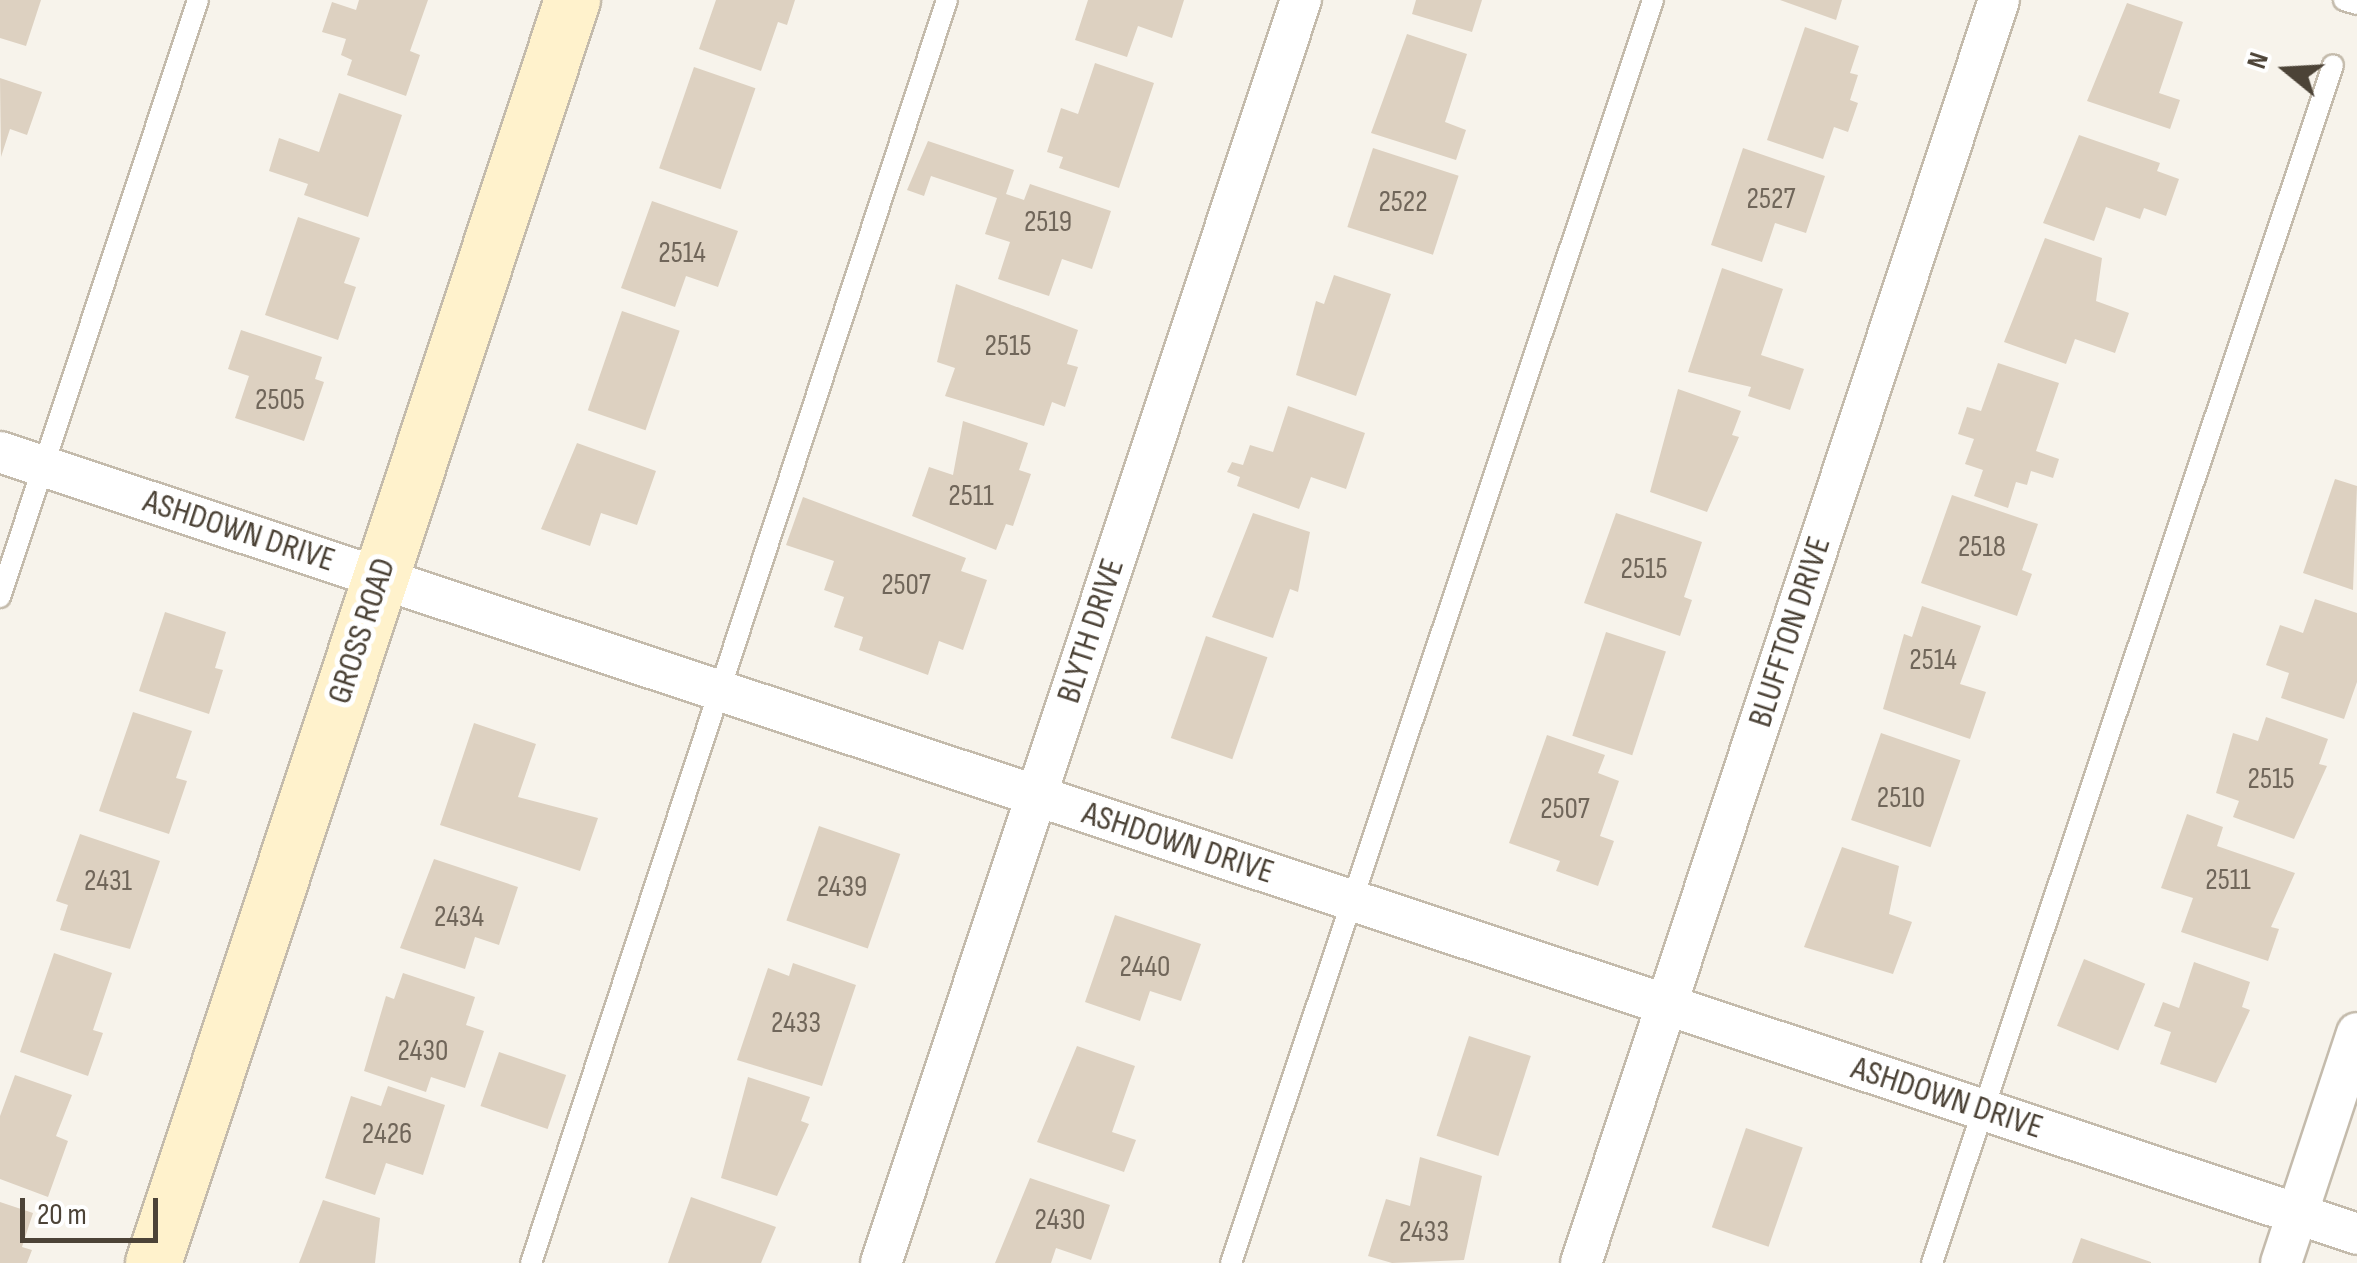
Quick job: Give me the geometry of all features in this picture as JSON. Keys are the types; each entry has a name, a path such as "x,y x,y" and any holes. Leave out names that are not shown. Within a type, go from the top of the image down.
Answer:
{"street":[{"name":"GROSS ROAD","path":"153,1263 572,0"},
{"name":"BLYTH DRIVE","path":"881,1263 1301,0"},
{"name":"BLUFFTON DRIVE","path":"1581,1263 1999,0"},
{"name":"ASHDOWN DRIVE","path":"0,452 2357,1234"},
{"path":"2281,1263 2357,1033"}],"lane":[{"path":"0,597 198,0"},
{"path":"530,1263 947,0"},
{"path":"1230,1263 1653,0"},
{"path":"2344,0 2357,4"},
{"path":"1932,1263 2332,65"}],"building":[{"path":"0,0 41,0 26,46 0,38"},
{"path":"359,0 428,0 410,51 420,55 406,96 347,75 352,60 341,55 346,39 322,32 332,2 356,10"},
{"path":"716,0 795,0 787,25 778,22 761,71 699,49"},
{"path":"1088,0 1184,0 1172,38 1138,26 1127,57 1075,40"},
{"path":"1416,0 1482,0 1472,32 1412,14"},
{"path":"1780,0 1842,0 1836,20"},
{"path":"2127,3 2183,22 2159,93 2180,100 2170,129 2087,101"},
{"path":"1805,27 1859,46 1850,73 1858,75 1850,100 1858,103 1848,132 1834,127 1823,159 1767,140"},
{"path":"1407,34 1467,54 1445,122 1466,130 1456,160 1371,133"},
{"path":"1095,63 1154,83 1119,188 1059,168 1063,157 1047,152 1061,108 1078,114"},
{"path":"694,67 755,88 721,189 659,168"},
{"path":"0,78 42,92 27,135 10,129 1,157"},
{"path":"339,93 402,115 368,217 304,195 308,184 269,171 279,138 319,152"},
{"path":"2079,135 2160,163 2157,171 2179,179 2166,216 2144,208 2140,219 2106,207 2094,241 2043,223"},
{"path":"928,141 1014,170 1006,194 1024,200 1030,184 1111,211 1092,269 1062,259 1049,296 998,279 1010,242 985,234 997,198 931,176 924,196 907,190"},
{"path":"1373,148 1459,176 1433,255 1347,227"},
{"path":"1743,148 1825,176 1806,233 1775,223 1762,262 1711,245"},
{"path":"652,201 738,231 718,287 686,276 675,307 621,288"},
{"path":"298,217 360,238 344,283 356,287 338,340 265,315"},
{"path":"2045,238 2102,258 2096,301 2129,313 2115,353 2075,339 2066,364 2004,342"},
{"path":"1722,268 1783,289 1761,355 1804,369 1790,410 1748,396 1751,387 1688,372"},
{"path":"1334,275 1391,294 1356,396 1296,375 1316,301 1324,304"},
{"path":"956,284 1078,330 1067,364 1078,367 1065,407 1052,402 1044,426 945,396 955,368 937,362"},
{"path":"622,311 680,331 645,430 588,410"},
{"path":"241,330 322,357 315,379 324,382 304,441 235,418 249,376 228,369"},
{"path":"1998,363 2059,383 2036,451 2059,459 2053,478 2031,471 2027,485 2016,482 2008,508 1974,496 1983,470 1965,464 1974,439 1958,434 1967,407 1981,411"},
{"path":"1678,389 1741,411 1732,435 1739,437 1707,512 1650,492"},
{"path":"1288,406 1365,433 1346,489 1311,477 1299,509 1237,486 1240,477 1227,472 1232,462 1243,465 1250,445 1273,452"},
{"path":"963,421 1028,443 1019,470 1031,474 1013,526 1006,524 996,550 912,516 929,467 953,475"},
{"path":"577,443 656,471 637,525 601,513 590,546 541,529"},
{"path":"2335,479 2357,486 2353,590 2303,573"},
{"path":"1952,495 2038,524 2022,570 2032,574 2017,616 1921,583"},
{"path":"803,497 966,558 961,571 987,580 963,650 939,641 928,675 859,650 863,637 834,627 844,597 824,590 834,561 786,545"},
{"path":"1253,513 1310,532 1298,592 1290,589 1273,638 1212,617"},
{"path":"1616,513 1702,542 1684,597 1692,600 1680,636 1584,603"},
{"path":"2315,599 2357,613 2357,682 2344,719 2281,698 2289,673 2266,665 2280,625 2303,633"},
{"path":"1922,606 1981,626 1960,684 1986,692 1970,739 1883,709 1904,634 1912,637"},
{"path":"165,612 226,632 215,668 223,670 209,714 139,691"},
{"path":"1606,632 1666,651 1632,755 1572,736"},
{"path":"1206,636 1267,657 1232,759 1171,738"},
{"path":"133,712 192,731 176,778 187,781 169,834 99,811"},
{"path":"2266,717 2328,739 2319,764 2327,766 2294,839 2233,817 2239,801 2216,793 2233,733 2258,741"},
{"path":"474,723 536,744 518,797 598,818 580,871 440,825"},
{"path":"1881,733 1960,760 1930,847 1851,820"},
{"path":"1547,735 1605,755 1598,773 1619,781 1600,836 1614,841 1598,886 1556,871 1560,861 1509,843"},
{"path":"2187,814 2223,827 2217,846 2295,873 2271,927 2279,929 2268,961 2181,932 2193,898 2161,888"},
{"path":"819,826 900,854 868,949 786,921"},
{"path":"80,834 160,861 130,949 60,930 68,905 56,901"},
{"path":"1842,847 1899,866 1889,914 1912,922 1893,974 1804,947"},
{"path":"434,859 518,887 499,945 475,937 465,969 400,948"},
{"path":"1115,915 1201,944 1181,1001 1150,991 1140,1021 1085,1002"},
{"path":"54,953 112,973 93,1030 103,1033 88,1076 20,1052"},
{"path":"2084,959 2145,984 2118,1050 2057,1026"},
{"path":"2194,962 2250,982 2242,1007 2250,1010 2216,1083 2160,1064 2171,1032 2154,1026 2163,1002 2179,1008"},
{"path":"793,963 856,985 822,1086 737,1060 768,968 789,976"},
{"path":"403,973 475,997 466,1025 484,1031 465,1088 431,1077 426,1092 364,1071 386,996 394,999"},
{"path":"1469,1036 1531,1056 1498,1156 1437,1136"},
{"path":"1077,1046 1135,1066 1112,1132 1136,1140 1124,1172 1037,1142"},
{"path":"499,1052 566,1075 548,1129 480,1106"},
{"path":"15,1075 72,1095 56,1136 68,1141 48,1197 0,1179 0,1116"},
{"path":"748,1077 810,1097 801,1121 809,1124 777,1196 721,1178"},
{"path":"388,1086 445,1105 423,1175 386,1163 375,1195 325,1178 351,1096 381,1106"},
{"path":"1746,1128 1803,1148 1769,1247 1712,1227"},
{"path":"1420,1157 1482,1176 1464,1260 1392,1263 1368,1256 1386,1199 1410,1206"},
{"path":"1030,1178 1110,1205 1091,1260 1056,1248 1051,1263 995,1263"},
{"path":"691,1197 776,1227 761,1263 668,1263"},
{"path":"323,1200 380,1218 375,1263 299,1263"},
{"path":"0,1202 33,1213 22,1247 32,1250 27,1263 0,1263"},
{"path":"2081,1238 2151,1262 2151,1263 2072,1263"}]}
